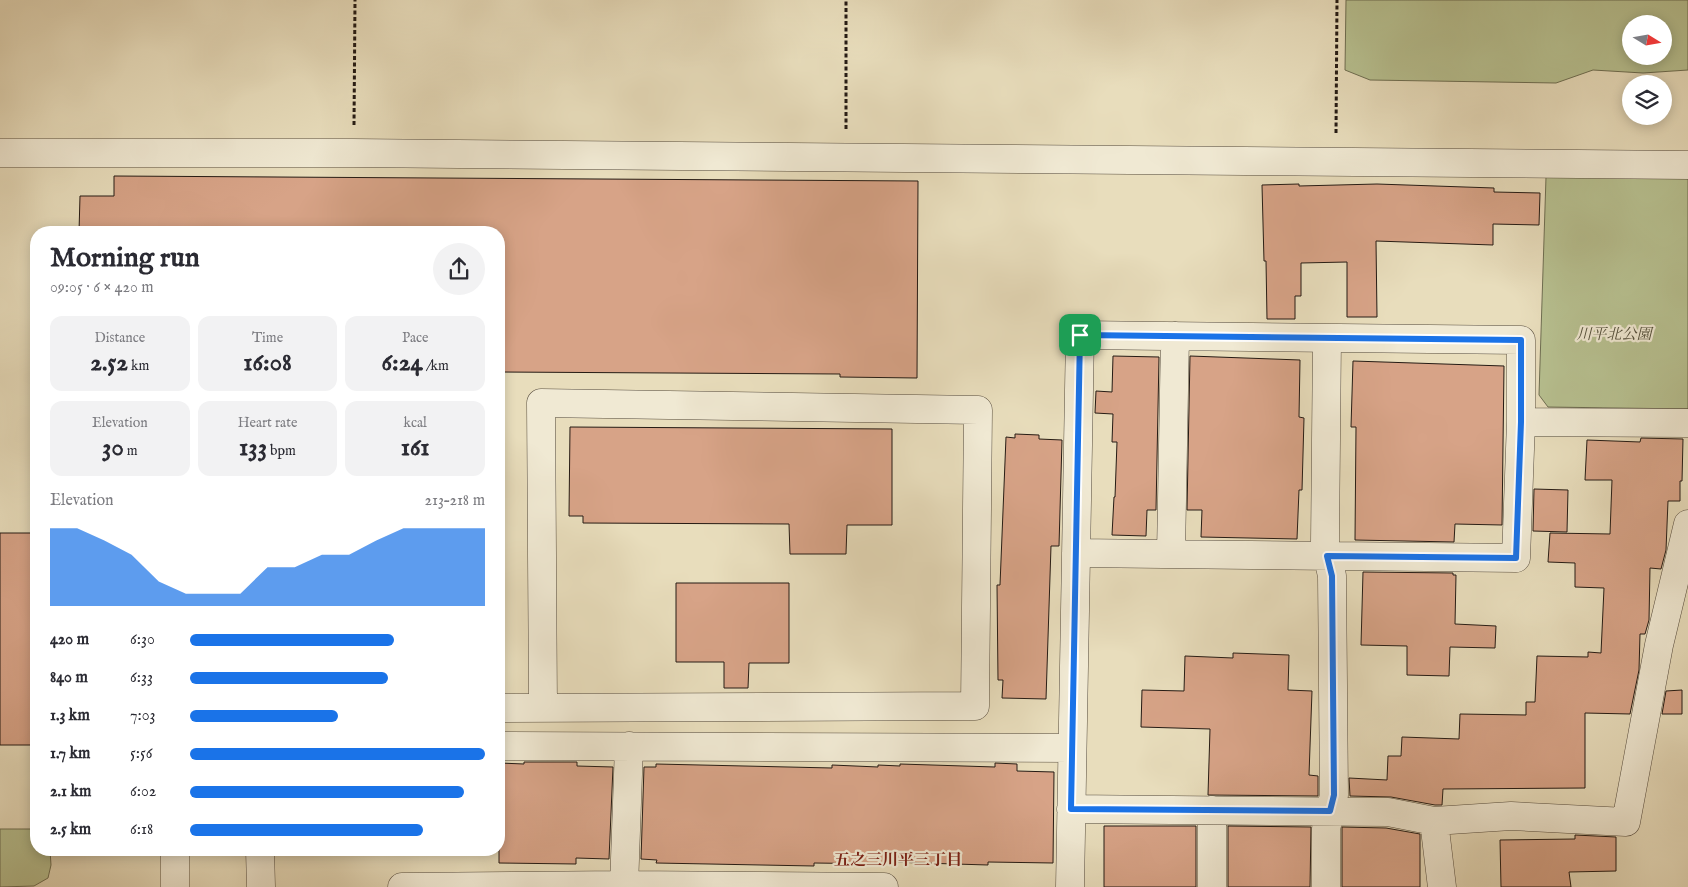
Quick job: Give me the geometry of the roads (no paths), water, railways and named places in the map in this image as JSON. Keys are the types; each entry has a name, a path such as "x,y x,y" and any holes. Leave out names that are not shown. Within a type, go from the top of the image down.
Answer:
{"street":[{"path":"0,153 353,153 1688,165"},
{"path":"1070,887 1072,748 1080,335 1521,340 1521,422 1516,558 1076,553"},
{"path":"1171,554 1176,336"},
{"path":"1326,887 1326,829 1334,795 1332,576 1325,543 1327,338"},
{"path":"505,708 975,706 978,410 541,404 543,707"},
{"path":"1521,422 1688,423"},
{"path":"1071,809 1388,812 1434,821 1510,816 1626,822 1659,645 1688,524"},
{"path":"505,746 1072,748"},
{"path":"624,886 629,746"},
{"path":"1212,810 1212,887"},
{"path":"1434,821 1442,887"},
{"path":"175,856 175,887"},
{"path":"260,856 261,887"},
{"path":"402,887 884,887"}],"district":[{"name":"五之三川平三丁目","path":"898,861"}],"park label":[{"name":"川平北公園","path":"1614,334"}]}
